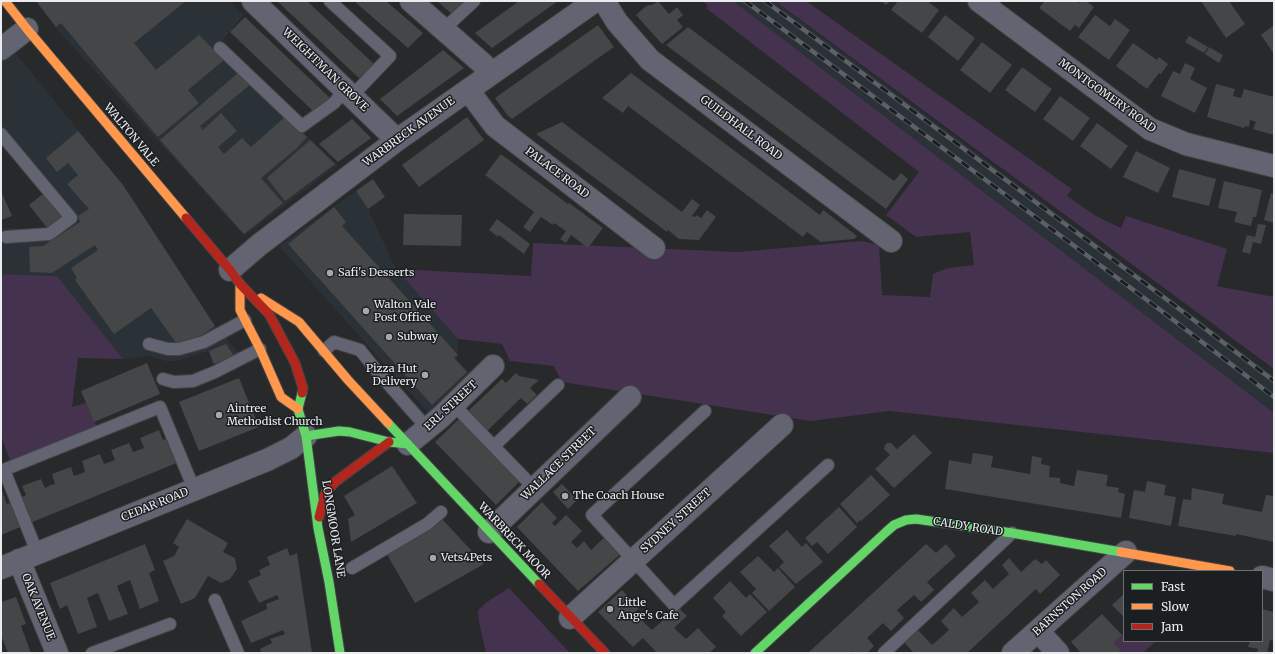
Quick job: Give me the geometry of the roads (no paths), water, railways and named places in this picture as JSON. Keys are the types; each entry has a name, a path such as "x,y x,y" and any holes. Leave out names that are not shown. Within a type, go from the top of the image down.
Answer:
{"main road":[{"name":"WALTON VALE","path":"5,1 26,29 235,277"},
{"path":"235,277 240,310 260,349 281,397 298,409"},
{"name":"WARBRECK MOOR","path":"235,277 298,322 398,443 489,532 605,653"},
{"name":"LONGMOOR LANE","path":"235,277 269,314 295,363 303,388 298,409 306,436 318,528 329,582 340,653"},
{"path":"306,436 339,431 350,432 398,443"},
{"path":"318,528 320,510 325,494 335,482 398,443"},
{"name":"CALDY ROAD","path":"755,653 894,525 906,520 916,519 1012,533 1225,570"}],"street":[{"name":"WEIGHTMAN GROVE","path":"253,1 397,140"},
{"path":"411,1 483,64 491,73"},
{"name":"MONTGOMERY ROAD","path":"979,1 1150,129 1186,144 1274,166"},
{"name":"WARBRECK AVENUE","path":"235,277 259,245 397,140 593,2"},
{"name":"GUILDHALL ROAD","path":"593,2 617,22 650,60 891,241"},
{"path":"1,49 26,29"},
{"name":"PALACE ROAD","path":"468,90 495,126 654,248"},
{"name":"ERL STREET","path":"398,443 428,429 493,366"},
{"name":"WALLACE STREET","path":"489,532 630,397"},
{"name":"SYDNEY STREET","path":"570,618 782,425"},
{"name":"CEDAR ROAD","path":"19,560 267,460 291,448 306,436"},
{"name":"BARNSTON ROAD","path":"1013,653 1126,552"},
{"name":"OAK AVENUE","path":"19,560 57,653"},
{"path":"1263,577 1274,580"},
{"path":"1038,630 1058,653"}],"lane":[{"path":"220,48 302,126 348,93 390,56 330,1"},
{"path":"444,30 474,1"},
{"path":"1,134 71,218 49,234 6,237"},
{"path":"149,344 168,349 179,349 204,342 245,320"},
{"path":"324,352 334,342 360,350 428,429"},
{"path":"163,379 174,382 193,381 215,372 260,349"},
{"path":"494,446 558,385"},
{"path":"453,404 534,488"},
{"path":"19,560 2,470 160,407 194,489"},
{"path":"705,411 592,515 674,605 828,465"},
{"path":"352,568 427,524 440,512"},
{"path":"884,653 1012,533"},
{"path":"215,600 238,653"},
{"path":"92,653 170,624"}],"railway":[{"path":"745,1 1159,309 1274,397"},
{"path":"765,1 1274,381"}],"place":[{"name":"Safi's Desserts","path":"330,273"},
{"name":"Walton Vale Post Office","path":"366,311"},
{"name":"Subway","path":"389,337"},
{"name":"Pizza Hut Delivery","path":"425,375"},
{"name":"Aintree Methodist Church","path":"219,415"},
{"name":"The Coach House","path":"565,496"},
{"name":"Vets4Pets","path":"433,558"},
{"name":"Little Ange's Cafe","path":"610,609"}]}
